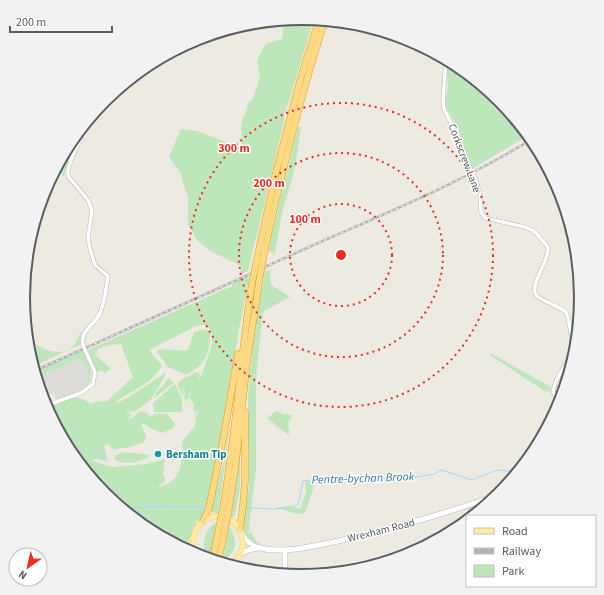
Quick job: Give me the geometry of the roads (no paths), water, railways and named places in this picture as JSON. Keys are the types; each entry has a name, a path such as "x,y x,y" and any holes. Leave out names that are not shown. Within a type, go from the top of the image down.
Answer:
{"highway":[{"path":"225,513 228,474 252,283 275,176 301,77 317,26"},
{"path":"216,557 235,470 247,362 264,254 287,152 323,26"},
{"path":"204,521 209,508 220,457 242,336 249,306"},
{"path":"240,529 244,505 247,362"}],"main road":[{"name":"Wrexham Road","path":"240,554 248,550 258,548 285,550 327,543 392,528 446,513 484,500"},
{"path":"193,547 193,535 197,527 204,521 219,517 234,523 240,529 243,536 251,544 258,548"},
{"path":"235,562 243,546 243,536"},
{"path":"284,569 285,550"}],"street":[{"name":"Corkscrew Lane","path":"445,66 443,101 444,109 459,139 475,178 480,193 481,212 484,218 525,227 532,230 548,247 534,291 540,298 566,312 571,336"},
{"path":"51,404 81,393 93,384 95,372 82,340 84,334 96,321 101,312 106,294 108,276 95,265 88,238 92,210 88,200 68,176 68,170 72,157 81,139"},
{"name":"Corkscrew Lane","path":"556,396 554,394 554,390 559,374 566,362"}],"waterway":[{"name":"Pentre-bychan Brook","path":"247,508 276,509 298,505 303,481 323,478 338,482 362,481 396,477 417,477 435,474 441,470 472,480 497,470 511,471"},
{"path":"129,508 157,506 204,507"}],"railway":[{"path":"39,369 427,195 463,178 526,142"}],"place":[{"name":"Bersham Tip","path":"158,454"}]}
